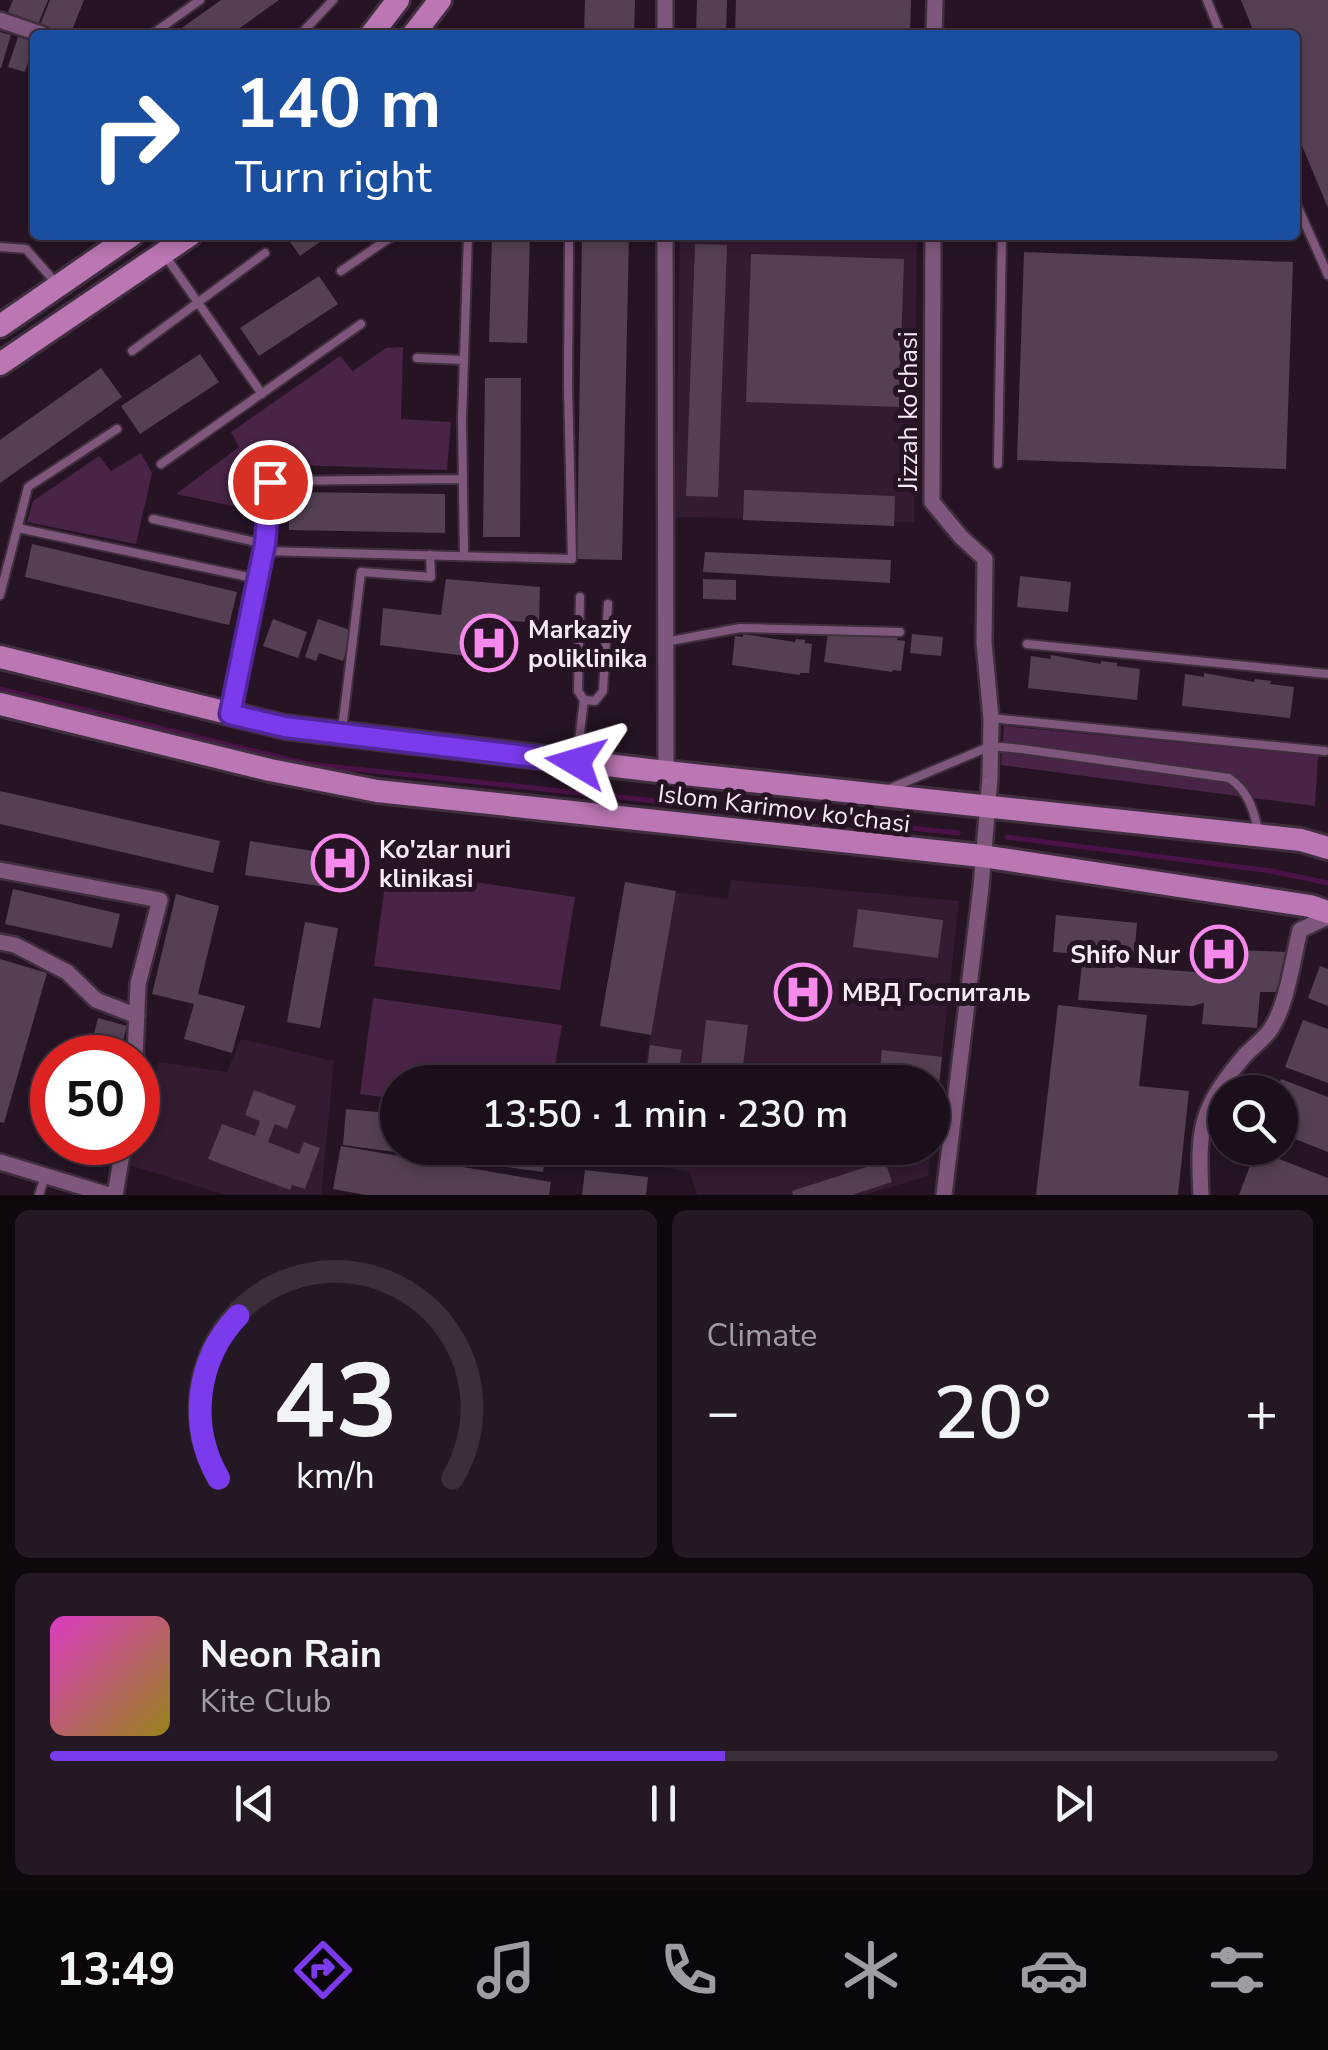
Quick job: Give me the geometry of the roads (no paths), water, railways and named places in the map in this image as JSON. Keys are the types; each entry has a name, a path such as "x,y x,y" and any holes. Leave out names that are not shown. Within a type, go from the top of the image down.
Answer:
{"main road":[{"path":"375,30 398,0"},
{"path":"417,30 440,0"},
{"path":"0,326 124,240"},
{"path":"0,364 183,240"},
{"name":"Islom Karimov ko'chasi","path":"0,658 285,727 1301,840 1328,848"},
{"name":"Islom Karimov ko'chasi","path":"0,704 270,770 377,791 982,856 1310,906 1328,914"}],"street":[{"path":"665,0 665,30"},
{"path":"934,30 935,0"},
{"path":"0,20 30,30"},
{"path":"665,240 666,772"},
{"name":"Jizzah ko'chasi","path":"934,240 932,502 960,537 985,559 984,642 992,718 988,806 944,1195"},
{"path":"0,870 160,900 138,984 137,1035"},
{"path":"1200,1195 1198,1148 1209,1102 1276,1022 1300,930 1328,914"},
{"path":"0,942 15,945 67,972 96,1000 137,1016"},
{"path":"0,1162 112,1195 119,1165"}],"lane":[{"path":"158,30 200,0"},
{"path":"305,30 334,0"},
{"path":"1207,0 1219,30"},
{"path":"1300,213 1328,276"},
{"path":"1300,229 1307,229"},
{"path":"341,271 387,240"},
{"path":"464,556 468,240"},
{"path":"153,519 265,548 572,559 569,240"},
{"path":"998,464 1002,240"},
{"path":"0,247 26,249 57,284"},
{"path":"164,253 262,394"},
{"path":"132,351 265,253"},
{"path":"161,464 362,324"},
{"path":"418,358 464,360"},
{"path":"0,595 28,487 116,429"},
{"path":"230,714 265,548 270,482 463,479"},
{"path":"18,528 258,580"},
{"path":"341,734 361,572 430,578 430,555"},
{"path":"576,762 584,700 578,691 580,597"},
{"path":"584,700 595,701 603,690 608,604"},
{"path":"665,642 740,628 900,632"},
{"path":"1027,644 1328,674"},
{"path":"992,718 1326,751"},
{"path":"878,794 991,746 1229,778 1243,788 1253,807 1260,836"},
{"path":"39,1195 46,1174"}],"waterway":[{"path":"0,689 307,764 958,833"},
{"path":"1007,837 1271,871 1328,883"}],"place":[{"name":"Markaziy poliklinika","path":"489,643"},
{"name":"Ko'zlar nuri klinikasi","path":"340,863"},
{"name":"Shifo Nur","path":"1219,954"},
{"name":"МВД Госпиталь","path":"803,992"}]}
